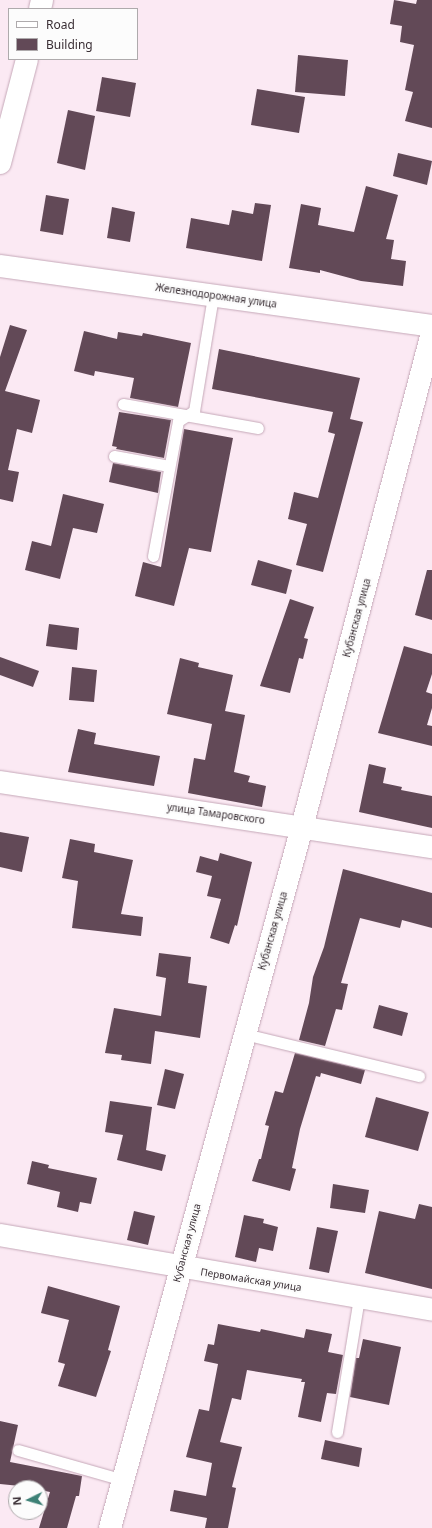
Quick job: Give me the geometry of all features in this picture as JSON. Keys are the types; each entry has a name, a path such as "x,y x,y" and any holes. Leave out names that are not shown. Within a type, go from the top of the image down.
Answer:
{"street":[{"path":"0,163 27,60"},
{"name":"Железнодорожная улица","path":"0,266 432,326"},
{"name":"Кубанская улица","path":"110,1528 244,1034 302,827 432,333"},
{"name":"улица Тамаровского","path":"0,782 432,847"},
{"name":"Первомайская улица","path":"0,1235 180,1268 432,1310"}],"lane":[{"path":"153,556 178,421 194,411 214,296"},
{"path":"123,404 258,428"},
{"path":"114,456 169,466"},
{"path":"244,1034 419,1076"},
{"path":"337,1432 359,1298"},
{"path":"18,1450 123,1480"}],"building":[{"path":"394,0 416,4 417,0 432,0 432,128 405,121 413,92 405,90 414,45 400,42 402,26 390,24"},
{"path":"298,55 348,60 345,96 295,92"},
{"path":"102,77 136,83 130,117 96,111"},
{"path":"257,89 305,97 299,133 251,125"},
{"path":"68,110 95,116 85,170 57,163"},
{"path":"398,153 432,161 427,185 393,176"},
{"path":"366,186 398,195 386,239 394,240 391,259 406,261 403,286 361,281 320,270 320,273 289,268 301,204 321,208 318,225 354,232"},
{"path":"46,195 69,199 63,235 40,231"},
{"path":"255,203 271,205 262,261 186,248 191,218 229,225 232,210 253,214"},
{"path":"112,207 135,212 130,242 107,238"},
{"path":"10,325 27,330 5,391 40,400 32,433 17,429 8,470 19,472 13,502 0,499 0,357"},
{"path":"84,331 117,339 118,332 142,336 143,333 191,343 178,407 130,398 134,378 95,371 94,376 74,371"},
{"path":"219,349 360,378 350,419 363,422 323,572 296,565 307,524 288,519 294,492 318,498 335,434 328,432 333,412 212,389"},
{"path":"119,412 171,420 164,458 116,449 117,447 112,446"},
{"path":"184,429 233,438 211,552 189,548 174,606 135,596 143,562 161,567"},
{"path":"113,463 161,472 158,493 109,482"},
{"path":"63,494 104,504 97,533 73,528 60,579 25,570 32,541 51,546"},
{"path":"258,560 292,570 286,594 251,585"},
{"path":"427,570 432,570 432,620 415,615"},
{"path":"290,599 314,607 304,638 308,639 303,659 299,658 290,693 260,686"},
{"path":"49,624 79,628 77,650 46,646"},
{"path":"404,646 432,654 432,674 426,692 432,694 432,708 427,725 432,726 432,746 378,733"},
{"path":"0,657 39,671 33,687 0,675"},
{"path":"180,658 199,663 198,667 233,675 225,711 245,715 234,772 250,776 248,782 266,786 262,807 188,793 194,758 205,760 212,724 167,714"},
{"path":"72,667 97,670 94,702 69,700"},
{"path":"78,729 96,733 94,744 160,756 154,786 68,772"},
{"path":"369,764 386,768 383,783 402,787 401,790 432,796 432,828 359,812"},
{"path":"0,832 29,837 22,872 0,867"},
{"path":"70,839 95,844 94,852 133,860 121,914 143,917 141,936 72,928 78,881 62,878"},
{"path":"220,853 252,862 237,926 235,925 229,944 210,938 221,899 207,896 212,876 196,872 200,856 218,861"},
{"path":"343,869 432,893 432,928 402,920 400,928 360,918 341,983 348,984 342,1010 336,1009 325,1046 299,1040 309,1003 313,977 324,947"},
{"path":"159,953 191,957 188,983 207,986 200,1038 155,1031 151,1064 121,1060 122,1055 105,1053 114,1008 161,1016 166,978 156,976"},
{"path":"379,1005 408,1013 402,1036 373,1028"},
{"path":"295,1053 365,1070 361,1084 321,1073 320,1077 316,1076 300,1129 292,1168 296,1169 290,1191 252,1181 259,1159 261,1159 269,1126 265,1125 275,1091 283,1093"},
{"path":"165,1069 184,1074 175,1109 157,1105"},
{"path":"376,1097 429,1112 418,1151 365,1137"},
{"path":"110,1101 152,1107 146,1150 166,1155 162,1171 117,1160 123,1135 105,1132"},
{"path":"32,1161 49,1165 48,1168 97,1178 91,1204 80,1202 78,1212 57,1207 60,1192 27,1184"},
{"path":"333,1184 369,1190 365,1213 330,1208"},
{"path":"419,1204 432,1207 432,1289 365,1273 379,1211 415,1219"},
{"path":"134,1211 155,1216 148,1245 127,1240"},
{"path":"244,1215 264,1219 263,1223 278,1227 273,1251 259,1248 256,1262 235,1257"},
{"path":"317,1227 338,1231 329,1273 309,1269"},
{"path":"48,1286 120,1306 108,1350 111,1351 96,1397 58,1386 65,1364 58,1362 69,1320 41,1313"},
{"path":"218,1324 260,1332 261,1329 304,1338 306,1329 332,1334 328,1352 343,1355 336,1394 327,1393 321,1422 298,1417 305,1382 301,1382 302,1379 247,1370 241,1400 232,1398 220,1442 242,1447 232,1487 236,1488 228,1528 205,1528 207,1518 170,1511 174,1490 206,1496 212,1463 186,1457 199,1409 209,1411 218,1364 204,1361 208,1344 214,1345"},
{"path":"363,1339 401,1347 389,1405 350,1397 356,1358 359,1358"},
{"path":"0,1421 18,1425 10,1462 82,1476 79,1496 76,1496 67,1528 39,1528 41,1520 48,1520 48,1499 50,1492 48,1492 48,1480 8,1480 8,1485 0,1484"},
{"path":"325,1440 362,1448 359,1467 321,1459"}]}
